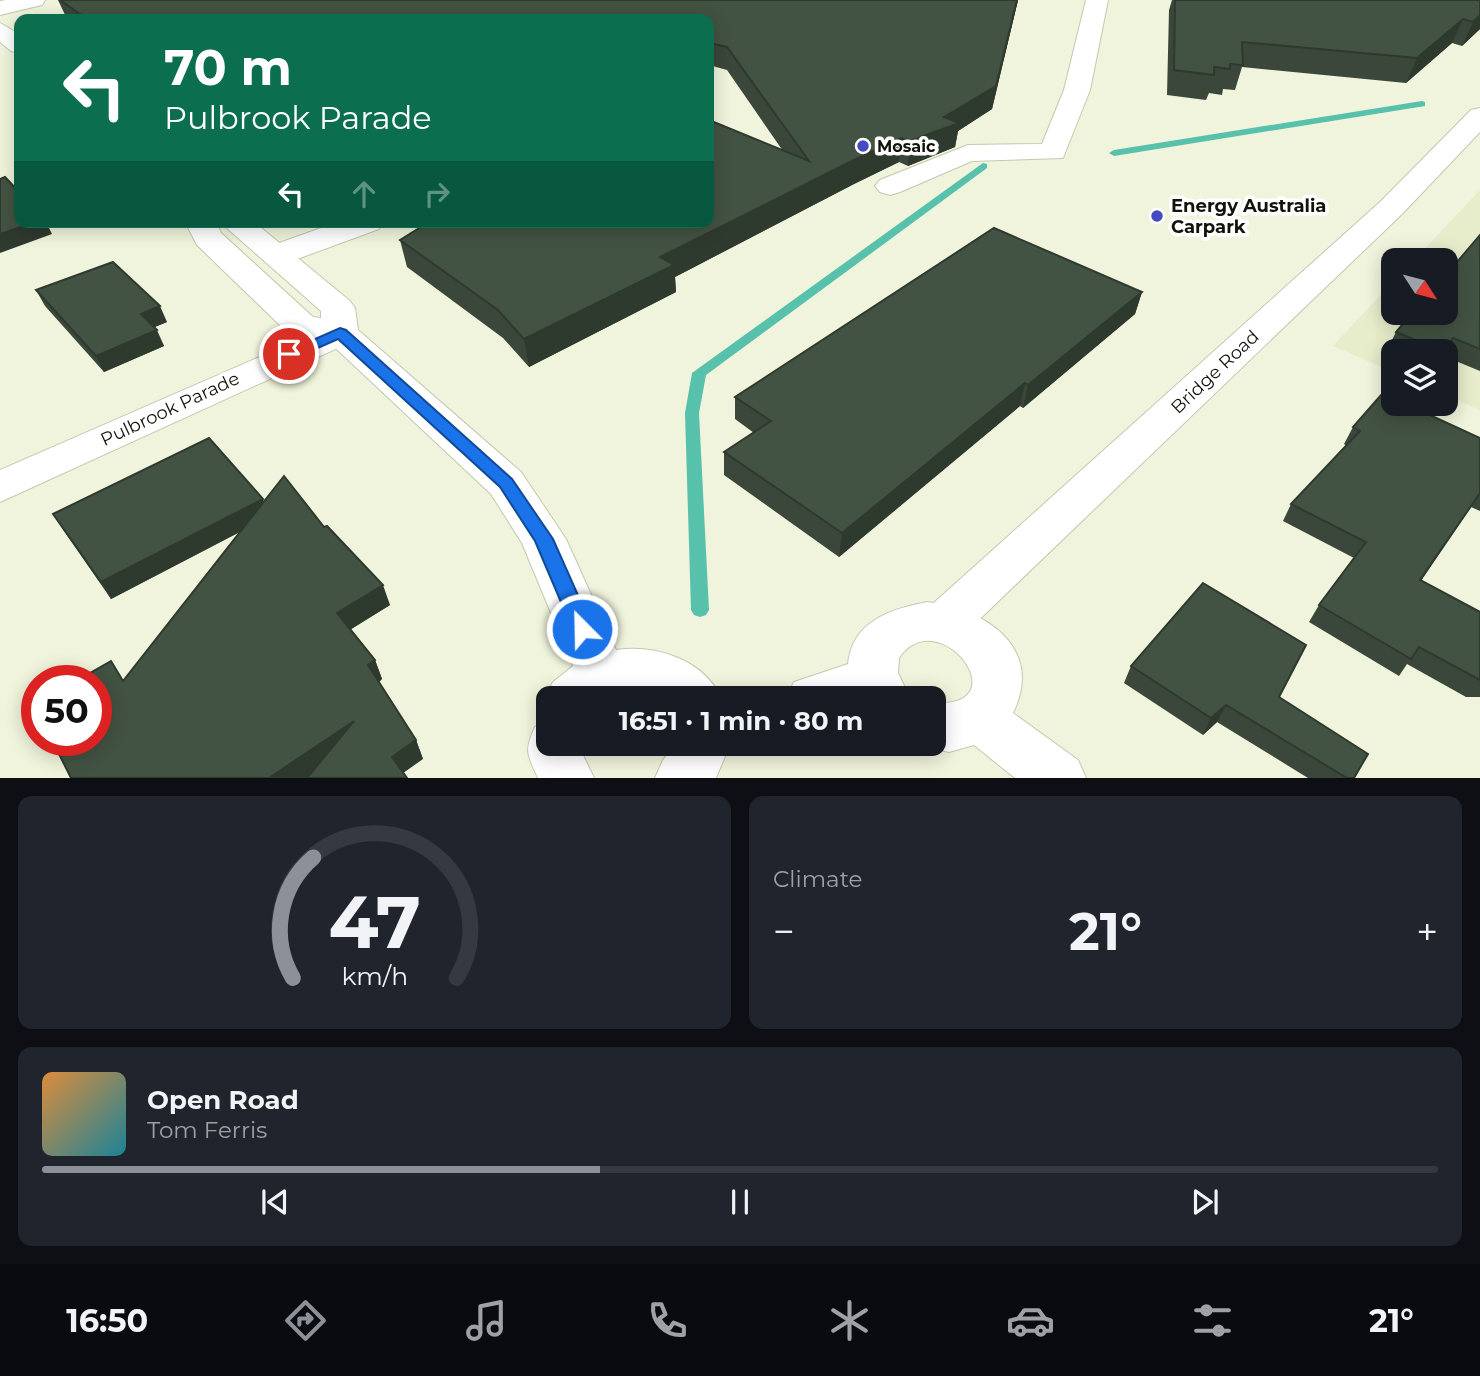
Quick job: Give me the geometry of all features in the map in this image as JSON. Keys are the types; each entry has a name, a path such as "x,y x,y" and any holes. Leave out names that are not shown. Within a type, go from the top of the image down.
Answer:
{"street":[{"path":"0,8 34,0"},
{"path":"890,186 968,153 1053,152 1077,90 1097,0"},
{"path":"0,30 14,42"},
{"name":"Bridge Road","path":"944,623 1391,208 1480,116"},
{"path":"203,228 208,238 301,325 340,333 506,483 543,539 587,686 623,669 645,669 665,674 685,686"},
{"path":"243,228 338,308 340,333"},
{"path":"277,255 351,228"},
{"name":"Pulbrook Parade","path":"0,487 340,333"},
{"path":"878,686 873,660 879,645 890,632 906,624 924,621 944,623 962,629 979,641 991,655 998,672 999,689 992,705 956,723"},
{"path":"956,723 1058,778"},
{"path":"555,756 566,778"},
{"path":"683,778 698,756"}],"shaded area":[{"path":"1480,190 1480,410 1458,400 1458,339 1381,339 1381,367 1333,346 1381,295 1381,326 1458,326 1458,248 1425,248"}],"building":[{"path":"60,0 1017,0 996,86 944,117 959,123 910,141 901,138 856,159 660,257 674,265 524,339 498,310 400,240 419,228 714,228 714,122 809,161 727,47 714,44 714,14 80,14"},
{"path":"1175,0 1480,0 1480,15 1473,22 1463,19 1417,58 1242,42 1243,65 1230,64 1230,69 1214,67 1214,75 1174,70"},
{"path":"5,177 14,187 14,228 18,228 0,234 0,179"},
{"path":"994,228 1142,292 1028,385 1025,383 842,533 724,452 771,421 735,397"},
{"path":"1480,235 1480,349 1458,339 1413,339 1396,332 1401,326 1458,326 1458,261"},
{"path":"113,262 160,306 141,314 157,330 96,356 36,290"},
{"path":"1381,395 1381,416 1432,416 1480,438 1480,493 1420,580 1480,612 1480,680 1419,647 1411,659 1319,605 1366,542 1291,504 1360,431 1353,427"},
{"path":"209,438 263,499 101,582 53,514"},
{"path":"284,476 324,527 327,526 383,585 337,613 375,660 368,665 416,740 392,757 407,778 307,778 354,721 269,778 71,778 60,756 112,756 112,665 104,665 111,661 123,681"},
{"path":"1203,583 1306,645 1279,697 1368,754 1354,778 1347,778 1226,705 1211,718 1131,666"}],"waterway":[{"path":"1114,153 1422,104"},
{"path":"700,610 692,413 699,373 983,166"}],"place":[{"name":"Mosaic","path":"863,146"},
{"name":"Energy Australia Carpark","path":"1157,216"}],"route":[{"path":"289,354 340,333 506,483 543,539 582,629"}]}
